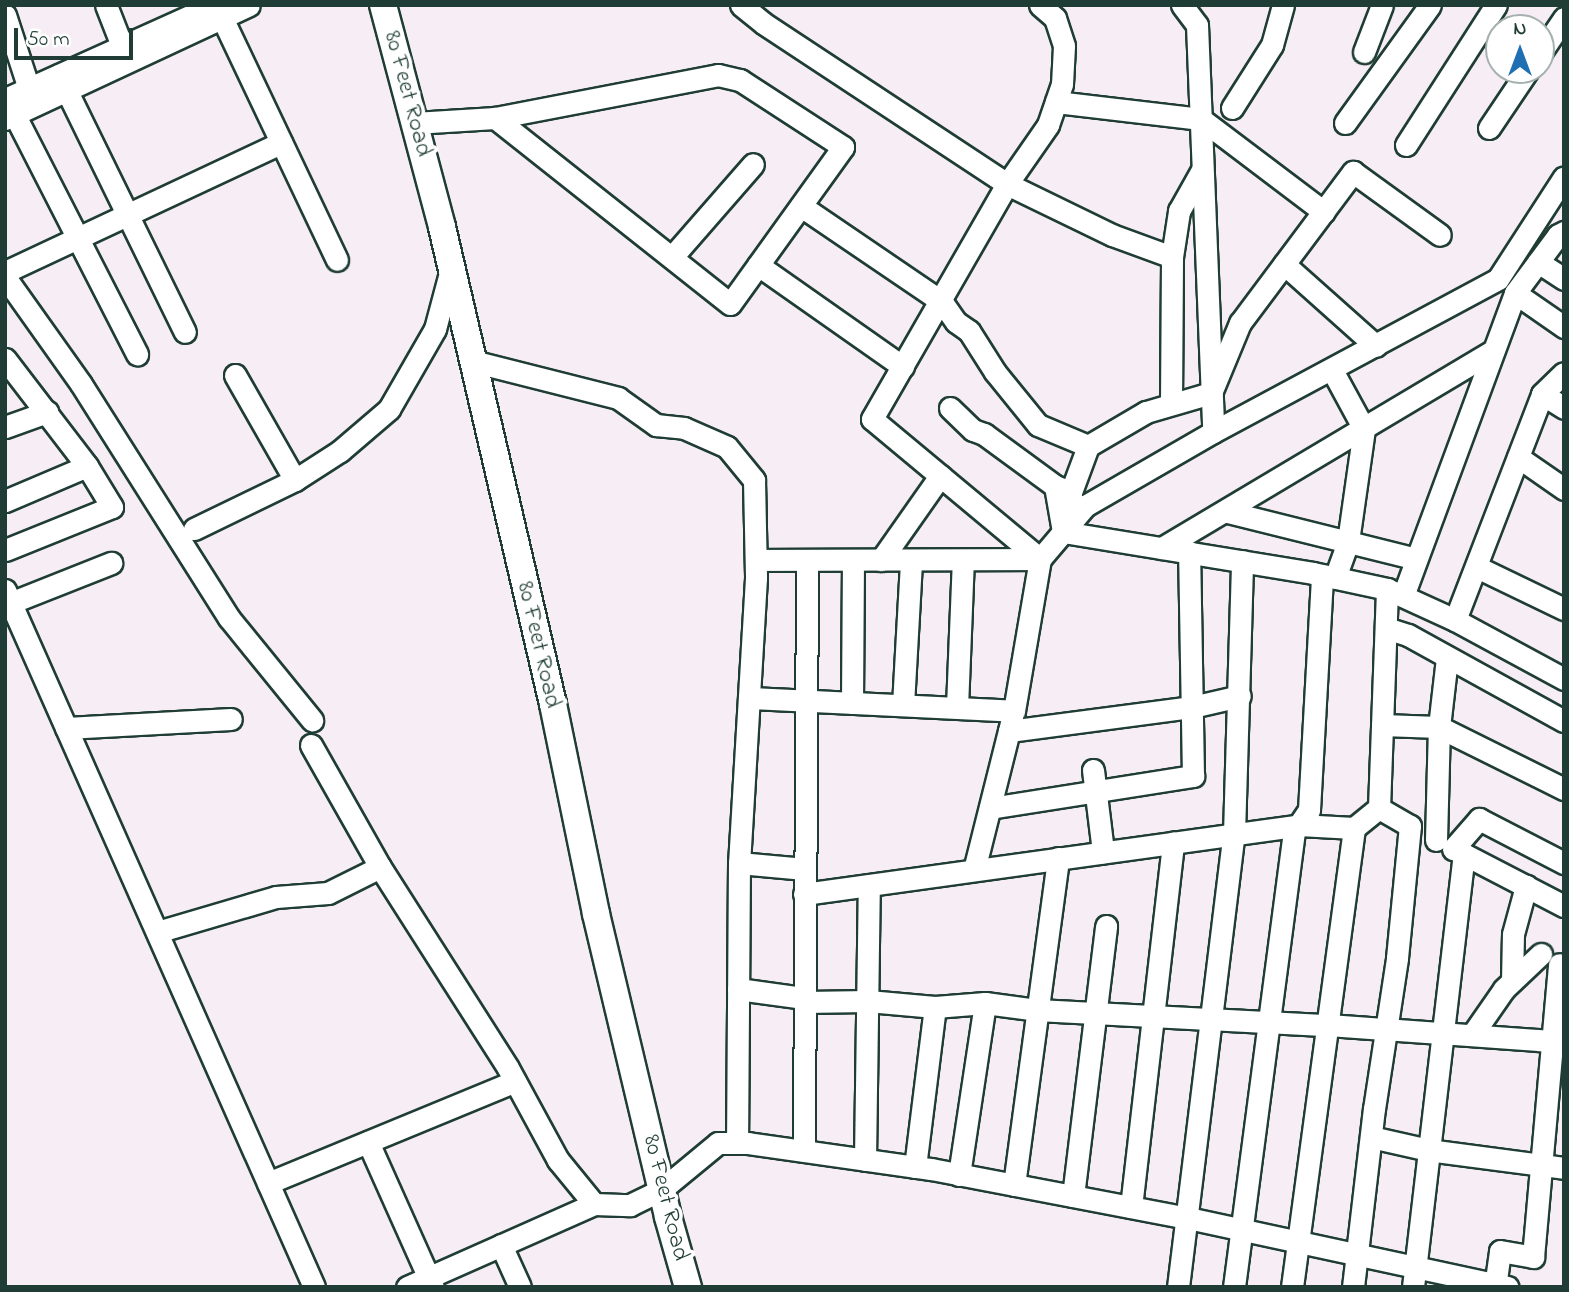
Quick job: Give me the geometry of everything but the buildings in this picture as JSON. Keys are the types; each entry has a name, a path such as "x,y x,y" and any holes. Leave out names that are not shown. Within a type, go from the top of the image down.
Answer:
{"main road":[{"name":"80 Feet Road","path":"383,5 451,269 661,1190 688,1287"}],"street":[{"path":"106,5 122,46"},
{"path":"8,108 29,89 63,83 122,46 217,10 249,5"},
{"path":"741,5 763,23 1007,184 1112,235 1171,257"},
{"path":"1040,5 1055,18 1064,46 1062,84 1048,125 1007,184 942,302 872,419 1040,559"},
{"path":"1182,5 1198,25 1213,432"},
{"path":"1232,108 1272,45 1283,5"},
{"path":"1364,51 1382,5"},
{"path":"1345,123 1430,5"},
{"path":"1406,145 1496,5"},
{"path":"8,108 217,10"},
{"path":"217,10 337,260"},
{"path":"5,15 29,89"},
{"path":"414,123 495,118 719,75 740,80 843,147 730,304 495,118"},
{"path":"63,83 185,332"},
{"path":"1489,128 1519,84"},
{"path":"1056,102 1201,119 1324,212"},
{"path":"8,108 137,354"},
{"path":"281,143 5,274 81,384 229,618 312,720"},
{"path":"673,257 753,164"},
{"path":"1171,404 1171,257 1179,211 1203,169"},
{"path":"1211,393 1240,323 1353,172 1440,235"},
{"path":"974,870 1012,721 1040,559 1067,527 1085,506 1213,432 1498,279 1564,177"},
{"path":"801,206 942,302 956,322 969,331 995,372 1038,425 1088,446"},
{"path":"804,894 1299,825 1354,828 1379,808 1386,628 1395,592 1416,559 1516,293 1562,235"},
{"path":"1538,262 1564,279"},
{"path":"1284,264 1376,346"},
{"path":"758,265 903,367"},
{"path":"194,529 295,480 340,451 390,409 435,329 451,269"},
{"path":"1516,293 1564,327"},
{"path":"1162,548 1228,512 1493,351"},
{"path":"5,359 87,466 112,507 5,550"},
{"path":"472,361 618,398 656,425 684,428 727,447 754,480 756,560 751,698 739,863 737,1143"},
{"path":"1234,1287 1294,832 1309,810 1329,576 1348,542 1364,429 1332,370"},
{"path":"1455,620 1542,394 1564,373"},
{"path":"235,375 295,480"},
{"path":"1067,527 1063,489 1088,446 1146,412 1211,393"},
{"path":"1542,394 1564,408"},
{"path":"950,408 973,430 984,434 1063,489"},
{"path":"5,428 47,412"},
{"path":"1518,457 1564,489"},
{"path":"5,502 87,466"},
{"path":"881,560 940,475"},
{"path":"1228,512 1416,559"},
{"path":"1067,527 1162,548 1329,576 1395,592 1455,620 1564,678"},
{"path":"990,808 1094,780 1193,776 1189,552"},
{"path":"756,560 1040,559"},
{"path":"902,705 911,560"},
{"path":"957,707 963,560"},
{"path":"804,1151 807,561"},
{"path":"852,703 853,561"},
{"path":"1178,1287 1234,834 1242,561"},
{"path":"111,562 8,596 314,1287"},
{"path":"1477,567 1564,609"},
{"path":"1386,628 1408,635 1447,659 1564,721"},
{"path":"1414,1277 1441,1033 1451,848 1439,727 1447,659"},
{"path":"751,698 957,707 1012,721 1192,707 1240,696"},
{"path":"66,729 231,719"},
{"path":"1382,725 1439,727 1564,789"},
{"path":"311,745 380,867 515,1081 558,1160 594,1204"},
{"path":"1094,780 1103,852"},
{"path":"1379,808 1564,906"},
{"path":"1451,848 1479,819 1564,863"},
{"path":"1353,1287 1410,826"},
{"path":"1292,1287 1354,828"},
{"path":"1131,1207 1173,842"},
{"path":"1014,1185 1058,858"},
{"path":"739,863 805,869"},
{"path":"157,932 276,897 328,893 380,867"},
{"path":"865,1160 870,885"},
{"path":"1513,981 1513,934 1526,886"},
{"path":"1073,1196 1106,926"},
{"path":"407,1287 431,1282 501,1245 594,1204 630,1205 661,1190 718,1143 804,1151 960,1174 1188,1218 1357,1255 1414,1277 1499,1286 1500,1251 1533,1257 1541,1164 1558,1042 1550,959 1513,981 1472,1035"},
{"path":"738,989 804,998 804,1002"},
{"path":"804,1002 868,1001 935,1007 985,1003 1037,1010 1386,1028 1558,1042"},
{"path":"960,1174 985,1003"},
{"path":"915,1167 935,1007"},
{"path":"268,1183 515,1081"},
{"path":"1371,1137 1428,1150 1564,1168"},
{"path":"368,1142 431,1282"},
{"path":"501,1245 520,1287"}]}
